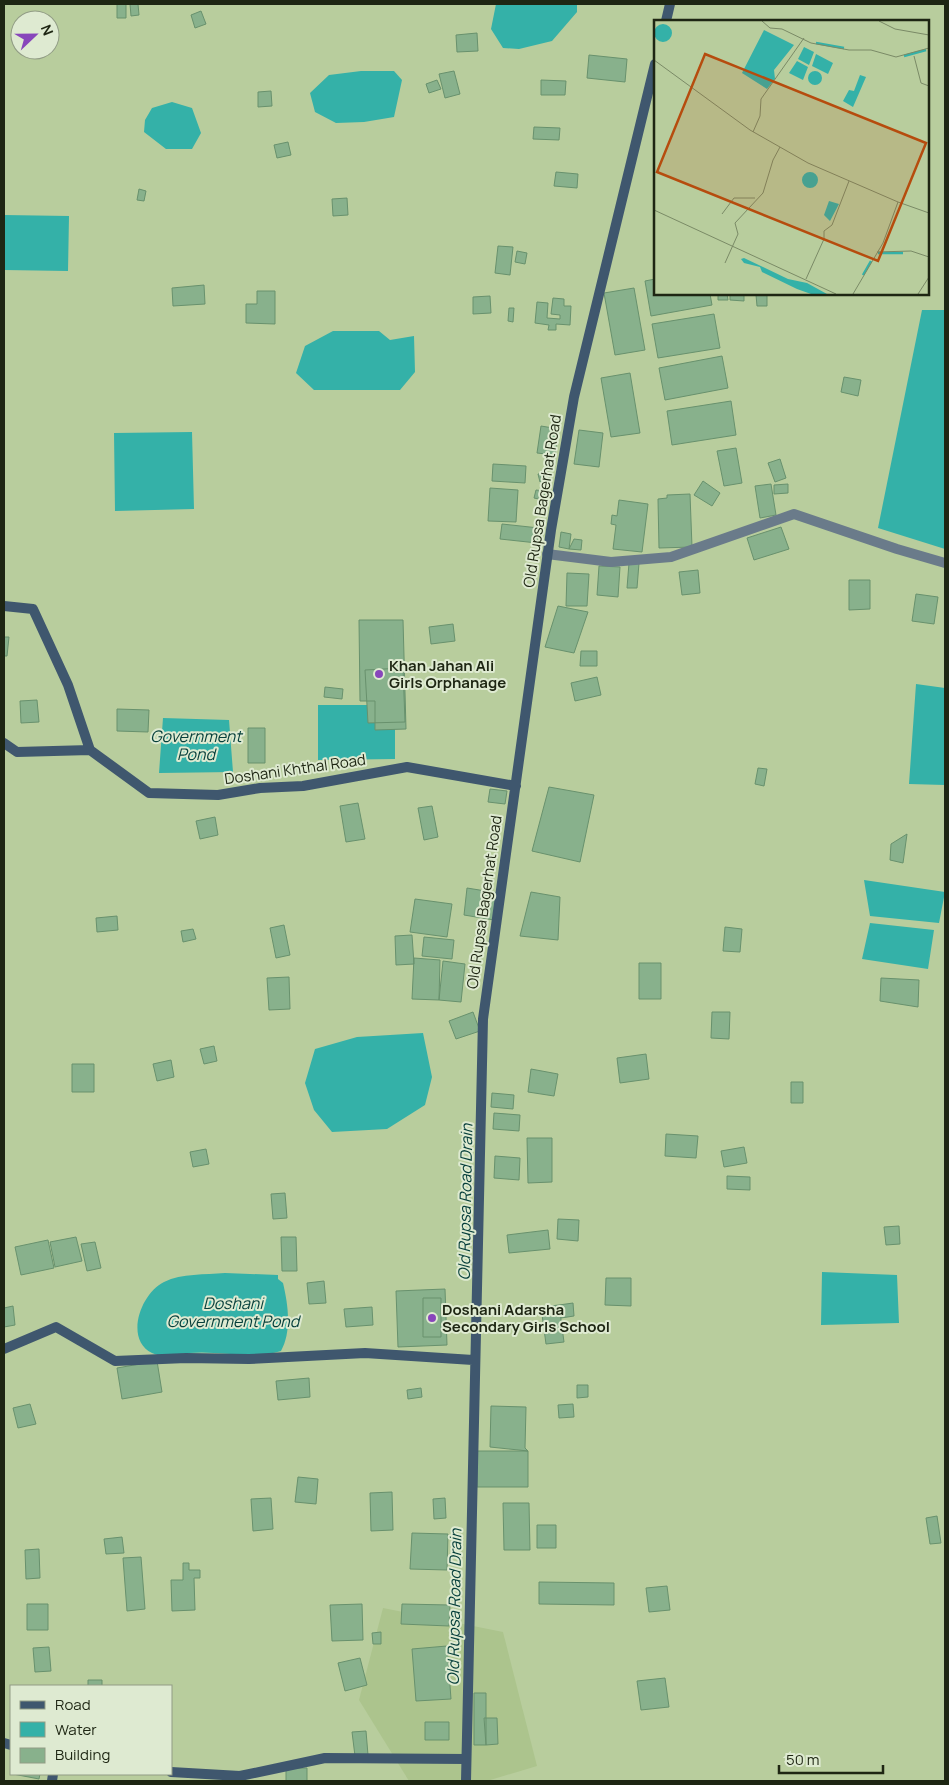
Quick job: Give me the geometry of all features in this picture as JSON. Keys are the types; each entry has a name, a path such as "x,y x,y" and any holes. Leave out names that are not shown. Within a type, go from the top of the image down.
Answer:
{"street":[{"path":"666,20 670,4"},
{"name":"Old Rupsa Bagerhat Road","path":"466,1781 484,1019 547,554 574,397 654,68"},
{"path":"547,554 610,562 671,557 794,514 945,563"},
{"path":"4,606 33,609 68,685 90,750 17,752 4,743"},
{"name":"Doshani Khthal Road","path":"90,750 148,793 218,795 260,788 303,786 407,767 516,786"},
{"path":"4,1349 56,1327 115,1361 186,1358 249,1359 365,1353 473,1360"},
{"path":"172,1772 240,1776 325,1758 466,1759"}],"shaded area":[{"path":"383,1608 503,1632 537,1766 487,1781 409,1781 359,1700"}],"water":[{"path":"496,4 577,4 577,12 552,41 519,49 503,48 491,29"},
{"path":"361,71 394,71 402,80 394,117 364,122 336,123 315,112 310,93 329,75"},
{"path":"172,102 192,108 201,133 192,149 166,149 144,132 145,120 152,108"},
{"path":"4,215 69,216 68,271 4,270"},
{"path":"922,310 945,310 945,549 878,528"},
{"path":"333,331 379,331 390,340 414,336 415,372 400,390 314,390 296,373 305,346"},
{"path":"192,432 194,509 115,511 114,433"},
{"path":"916,684 945,688 945,785 909,784"},
{"path":"318,705 395,705 395,759 318,760"},
{"name":"Government Pond","path":"163,718 229,720 233,772 159,773"},
{"path":"864,880 945,892 939,923 870,916"},
{"path":"870,923 934,930 928,969 862,959"},
{"path":"423,1033 432,1077 425,1105 387,1129 332,1132 314,1110 305,1083 315,1049 357,1037"},
{"path":"822,1272 897,1275 899,1323 821,1325"},
{"name":"Doshani Government Pond","path":"225,1273 278,1275 278,1279 283,1283 288,1317 287,1335 281,1351 259,1355 200,1352 166,1356 152,1353 144,1346 139,1338 137,1327 139,1316 148,1296 156,1288 164,1282 178,1277"}],"building":[{"path":"117,4 126,4 126,18 117,18"},
{"path":"130,4 138,4 139,15 131,16"},
{"path":"201,11 206,24 195,28 191,15"},
{"path":"477,33 478,51 457,52 456,35"},
{"path":"589,55 627,59 625,82 587,78"},
{"path":"454,71 460,94 445,98 439,74"},
{"path":"437,80 441,89 429,93 426,84"},
{"path":"541,80 566,81 565,95 541,95"},
{"path":"271,91 272,106 258,107 258,92"},
{"path":"534,127 560,128 559,140 533,139"},
{"path":"288,142 291,155 277,158 274,145"},
{"path":"556,172 578,174 577,188 554,186"},
{"path":"139,189 146,191 144,201 137,200"},
{"path":"347,198 348,215 333,216 332,199"},
{"path":"498,246 513,247 510,275 495,273"},
{"path":"517,251 527,253 525,264 515,262"},
{"path":"654,279 654,295 710,295 712,305 651,316 645,281"},
{"path":"204,285 205,304 173,306 172,288"},
{"path":"634,288 645,350 615,355 604,293"},
{"path":"257,291 275,291 275,324 246,323 246,304 257,304"},
{"path":"718,295 727,295 728,300 718,300"},
{"path":"730,295 744,295 744,301 730,300"},
{"path":"756,295 767,295 767,306 757,306"},
{"path":"490,296 491,313 473,314 473,297"},
{"path":"553,298 564,299 564,306 571,306 570,325 556,324 556,330 548,330 549,325 535,323 537,302 548,303 547,318 560,319 560,315 551,314"},
{"path":"509,308 514,308 513,322 508,321"},
{"path":"714,314 720,348 658,358 652,324"},
{"path":"722,356 728,388 665,400 659,368"},
{"path":"630,373 640,433 611,437 601,378"},
{"path":"844,377 861,380 858,396 841,392"},
{"path":"731,401 736,435 672,445 667,411"},
{"path":"541,426 559,429 555,455 537,453"},
{"path":"579,430 603,433 599,467 574,464"},
{"path":"736,448 742,483 724,486 717,451"},
{"path":"780,459 786,478 775,482 768,463"},
{"path":"493,464 526,466 525,483 492,481"},
{"path":"548,473 550,480 540,482 538,474"},
{"path":"703,481 720,493 712,506 694,495"},
{"path":"771,484 776,515 760,518 755,486"},
{"path":"788,484 788,493 774,494 774,485"},
{"path":"490,488 518,490 516,522 488,521"},
{"path":"536,490 545,491 543,500 534,498"},
{"path":"690,494 692,547 659,548 658,499 667,498 667,495"},
{"path":"619,500 648,504 642,552 613,549 616,525 611,524 612,515 617,516"},
{"path":"502,524 539,528 537,543 500,539"},
{"path":"781,527 789,549 754,560 747,538"},
{"path":"561,532 571,534 569,549 559,547"},
{"path":"574,539 582,540 581,550 569,549"},
{"path":"629,563 639,563 637,588 627,588"},
{"path":"599,566 620,567 618,597 597,595"},
{"path":"698,570 700,593 682,595 679,572"},
{"path":"567,573 589,574 587,606 566,606"},
{"path":"849,580 870,580 870,609 849,610"},
{"path":"916,594 938,597 934,624 912,621"},
{"path":"558,606 588,612 574,653 545,647"},
{"name":"Khan Jahan Ali Girls Orphanage","path":"359,620 403,620 406,729 375,730 375,701 360,701"},
{"path":"453,624 455,641 431,644 429,627"},
{"path":"4,637 9,637 7,656 4,656"},
{"path":"581,651 597,651 597,666 580,666"},
{"path":"403,668 405,722 368,723 365,670"},
{"path":"597,677 601,695 575,701 571,683"},
{"path":"325,687 343,689 342,699 324,697"},
{"path":"37,700 39,722 21,723 20,701"},
{"path":"117,709 149,710 148,732 117,731"},
{"path":"248,728 265,728 265,763 248,763"},
{"path":"758,768 767,769 764,786 755,784"},
{"path":"549,787 594,795 580,862 532,851"},
{"path":"490,789 507,791 505,804 488,802"},
{"path":"358,803 365,839 346,842 340,806"},
{"path":"432,806 438,837 424,840 418,808"},
{"path":"215,817 218,835 200,839 196,821"},
{"path":"907,834 903,863 890,860 891,844"},
{"path":"467,888 498,893 494,920 464,915"},
{"path":"531,892 560,897 558,940 520,936"},
{"path":"415,899 452,904 447,937 410,932"},
{"path":"117,916 118,930 97,932 96,918"},
{"path":"284,925 290,955 276,958 270,928"},
{"path":"725,927 742,929 740,952 723,951"},
{"path":"193,929 196,939 183,942 181,931"},
{"path":"412,935 414,964 396,965 395,936"},
{"path":"424,937 454,940 452,959 422,956"},
{"path":"414,958 440,960 439,1000 412,999"},
{"path":"443,961 465,964 461,1002 439,1000"},
{"path":"639,963 661,963 661,999 639,999"},
{"path":"289,977 290,1009 269,1010 267,978"},
{"path":"881,978 919,980 918,1007 880,1001"},
{"path":"473,1012 480,1031 456,1039 449,1021"},
{"path":"712,1012 730,1012 729,1039 711,1038"},
{"path":"214,1046 217,1061 204,1064 200,1049"},
{"path":"646,1054 649,1079 620,1083 617,1058"},
{"path":"171,1060 174,1077 157,1081 153,1064"},
{"path":"72,1064 94,1064 94,1092 72,1092"},
{"path":"531,1069 558,1074 554,1096 528,1092"},
{"path":"791,1082 803,1082 803,1103 791,1103"},
{"path":"492,1093 514,1095 513,1109 491,1107"},
{"path":"494,1113 520,1115 519,1131 493,1129"},
{"path":"666,1134 698,1136 696,1158 665,1156"},
{"path":"527,1138 552,1138 552,1182 528,1183"},
{"path":"744,1147 747,1163 724,1167 721,1151"},
{"path":"206,1149 209,1164 193,1167 190,1152"},
{"path":"495,1156 520,1158 519,1180 494,1178"},
{"path":"727,1176 750,1177 750,1190 727,1189"},
{"path":"285,1193 287,1218 273,1219 271,1194"},
{"path":"558,1219 579,1220 578,1241 557,1239"},
{"path":"899,1226 900,1244 886,1245 884,1227"},
{"path":"548,1230 550,1249 509,1253 507,1235"},
{"path":"76,1237 82,1261 55,1267 50,1242"},
{"path":"281,1237 296,1237 297,1271 282,1271"},
{"path":"48,1240 54,1268 21,1275 15,1247"},
{"path":"95,1242 101,1268 87,1271 81,1244"},
{"path":"606,1278 631,1278 631,1306 605,1305"},
{"path":"324,1281 326,1303 309,1304 307,1283"},
{"path":"445,1289 447,1345 398,1347 396,1291"},
{"name":"Doshani Adarsha Secondary Girls School","path":"423,1298 441,1298 441,1337 423,1337"},
{"path":"573,1303 574,1316 561,1318 559,1305"},
{"path":"559,1305 564,1342 546,1344 541,1307"},
{"path":"13,1306 15,1325 4,1327 4,1308"},
{"path":"372,1307 373,1325 346,1327 344,1309"},
{"path":"157,1361 162,1392 122,1399 117,1368"},
{"path":"309,1378 310,1397 278,1400 276,1381"},
{"path":"577,1385 588,1385 588,1397 577,1398"},
{"path":"421,1388 422,1397 408,1399 407,1390"},
{"path":"30,1404 36,1424 18,1428 13,1408"},
{"path":"573,1404 574,1417 559,1418 558,1405"},
{"path":"491,1406 526,1407 525,1448 528,1451 490,1447"},
{"path":"477,1451 528,1451 528,1487 477,1487"},
{"path":"298,1477 318,1479 316,1504 295,1502"},
{"path":"392,1492 393,1530 371,1531 370,1493"},
{"path":"271,1498 273,1529 253,1531 251,1499"},
{"path":"445,1498 446,1518 434,1519 433,1499"},
{"path":"503,1503 529,1503 530,1550 504,1550"},
{"path":"937,1516 941,1543 930,1544 926,1518"},
{"path":"537,1525 556,1525 556,1548 537,1548"},
{"path":"412,1533 448,1534 447,1570 410,1569"},
{"path":"122,1537 124,1553 106,1554 104,1539"},
{"path":"39,1549 40,1578 26,1579 25,1550"},
{"path":"141,1557 145,1609 127,1611 123,1558"},
{"path":"183,1563 189,1563 189,1570 200,1570 200,1578 194,1578 195,1610 172,1611 171,1580 183,1580"},
{"path":"539,1582 614,1583 614,1605 539,1604"},
{"path":"667,1586 670,1610 649,1612 646,1588"},
{"path":"27,1604 48,1604 48,1630 27,1630"},
{"path":"362,1604 363,1640 332,1641 330,1605"},
{"path":"402,1604 450,1605 449,1626 401,1624"},
{"path":"381,1632 381,1644 373,1644 372,1633"},
{"path":"447,1646 451,1699 416,1701 412,1649"},
{"path":"49,1647 51,1671 35,1672 33,1648"},
{"path":"360,1658 367,1685 345,1691 338,1663"},
{"path":"665,1678 669,1707 641,1710 637,1681"},
{"path":"88,1680 102,1680 102,1685 88,1685"},
{"path":"474,1693 486,1693 486,1745 474,1745"},
{"path":"484,1718 497,1718 498,1744 486,1745"},
{"path":"425,1722 449,1722 449,1740 425,1740"},
{"path":"366,1731 368,1755 355,1756 352,1732"},
{"path":"286,1768 307,1768 307,1781 286,1781"},
{"path":"18,1775 40,1775 39,1779"}],"place":[{"name":"Khan Jahan Ali Girls Orphanage","path":"379,674"},
{"name":"Doshani Adarsha Secondary Girls School","path":"432,1318"}],"water label":[{"name":"Old Rupsa Road Drain","path":"465,1202"},
{"name":"Old Rupsa Road Drain","path":"454,1607"}]}
